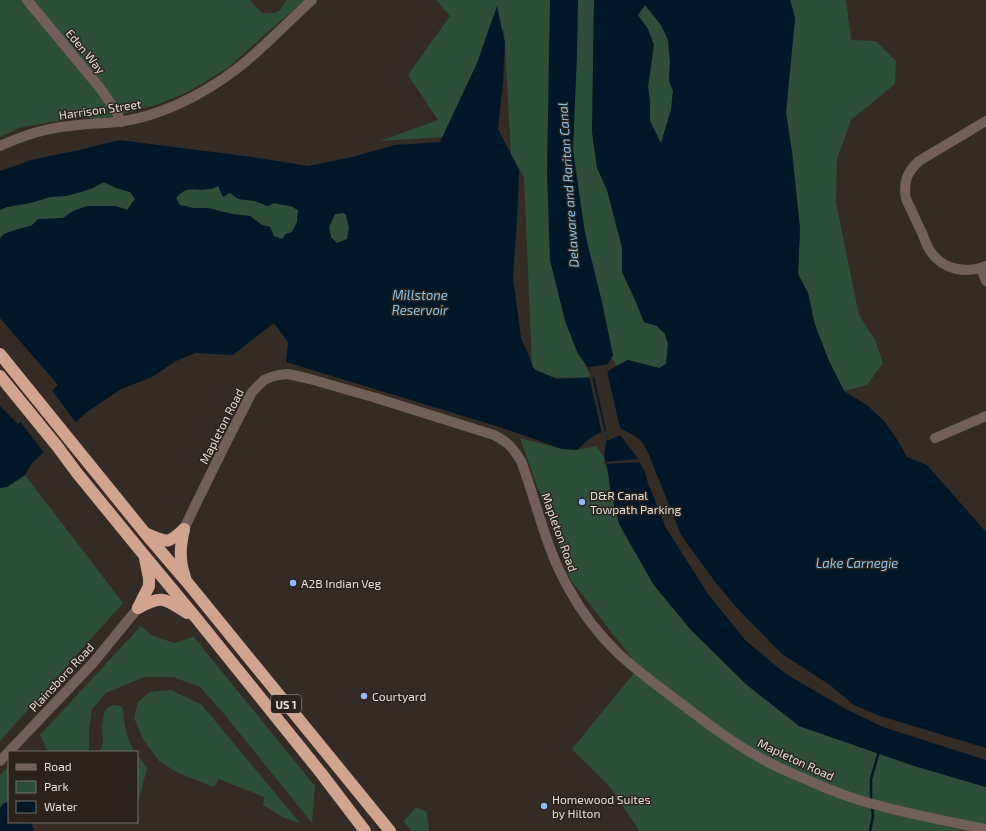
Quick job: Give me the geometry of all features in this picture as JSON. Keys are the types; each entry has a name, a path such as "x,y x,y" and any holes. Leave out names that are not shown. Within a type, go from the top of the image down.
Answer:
{"highway":[{"name":"US 1","path":"0,354 387,828"},
{"name":"US 1","path":"0,376 321,773 365,831"},
{"path":"145,533 161,540 168,541 176,537 184,529"},
{"path":"184,529 180,554 181,567 187,582"},
{"path":"138,608 149,586 149,578 144,555"},
{"path":"138,608 157,599 166,600 197,619"},
{"path":"387,828 398,829 399,831"}],"street":[{"name":"Eden Way","path":"27,0 100,88 116,111 121,122"},
{"name":"Harrison Street","path":"0,146 26,136 55,128 73,125 121,122 138,118 160,112 191,98 215,84 239,67 312,0"},
{"path":"986,121 919,161 908,173 905,182 906,199 930,252 944,264 954,268 972,270 983,267 986,281"},
{"name":"Mapleton Road","path":"184,529 252,392 264,380 275,376 288,374 310,379 384,400 494,435 505,440 521,461 554,558 568,589 592,624 619,654 703,721 769,763 862,801 986,829"},
{"path":"935,438 986,416"},
{"name":"Plainsboro Road","path":"10,751 93,664 138,608"},
{"name":"Plainsboro Road","path":"0,761 8,753"}],"green space":[{"path":"0,0 250,0 262,13 274,13 281,8 286,0 305,0 229,67 186,93 156,105 99,120 84,117 50,122 19,128 0,137"},
{"path":"436,0 594,0 592,132 597,168 607,190 622,247 622,272 644,322 657,326 665,334 668,344 666,364 659,368 628,360 616,366 610,354 583,360 591,378 540,377 532,366 524,177 511,154 504,29 443,137 380,141 438,120 408,75 450,16"},
{"path":"790,0 846,0 851,40 876,41 896,61 895,84 851,120 837,159 836,203 859,315 875,340 883,363 867,385 844,391 829,361 815,325 808,293 798,274 800,228 792,152 786,113 795,18"},
{"path":"645,5 661,25 668,40 670,61 669,81 673,91 671,110 661,143 650,121 648,86 654,45 638,15"},
{"path":"104,182 116,188 130,192 135,199 127,210 116,206 73,211 63,218 18,229 4,234 0,238 0,210 50,197 66,196 93,188"},
{"path":"218,186 238,199 255,201 267,206 274,203 291,206 298,210 297,222 292,232 286,234 282,239 274,236 270,227 262,225 250,216 232,214 208,208 193,208 180,205 176,198 184,191 191,189 204,190"},
{"path":"343,213 346,215 349,228 347,239 336,243 331,237 329,227 335,214"},
{"path":"520,438 562,449 577,450 596,446 604,457 608,472 653,584 691,630 747,685 799,726 914,766 986,787 986,831 638,831 639,830 609,786 572,749 634,673 630,656 570,579"},
{"path":"25,475 123,603 0,741 0,488 7,487"},
{"path":"141,626 151,635 174,643 193,636 315,786 312,823 225,715 200,687 173,677 144,677 106,693 92,709 89,730 89,751 48,751 40,735"},
{"path":"171,690 202,705 300,823 284,818 263,805 264,797 219,779 214,787 178,773 159,761 143,739 134,718 138,702 150,692"},
{"path":"113,705 121,706 127,736 134,751 100,751 103,743 102,726 104,713 107,708"},
{"path":"138,755 147,768 139,800 138,798"},
{"path":"8,767 8,802 3,804 0,808 0,775"},
{"path":"416,807 427,812 429,831 411,831 404,821"}],"water":[{"name":"Delaware and Raritan Canal","path":"550,0 578,0 573,150 585,233 613,355 603,373 617,431 637,457 644,470 666,528 708,594 746,641 786,674 846,709 883,727 986,760 986,787 914,766 799,726 747,685 691,630 653,584 619,524 604,457 607,433 594,375 578,354 565,321 550,260 547,172"},
{"name":"Lake Carnegie","path":"594,0 790,0 795,18 786,113 792,152 800,228 798,274 808,293 815,325 829,361 844,391 868,406 884,421 907,457 927,465 986,532 986,748 880,716 854,705 830,685 782,654 735,606 681,535 643,443 638,438 620,428 607,372 628,360 659,368 666,364 668,344 665,334 657,326 644,322 622,272 622,247 607,190 597,168 592,132","holes":["645,5 661,25 668,40 670,61 669,81 673,91 671,110 661,143 650,121 648,86 654,45 648,29 638,15"]},
{"name":"Millstone Reservoir","path":"497,6 505,43 498,129 519,170 513,278 521,337 534,369 557,379 594,377 606,431 594,436 577,450 562,449 506,429 286,362 288,342 274,323 233,355 196,353 176,361 152,377 121,389 87,412 32,463 25,475 7,487 0,488 0,406 18,424 58,385 0,318 0,238 4,234 31,226 38,219 63,218 73,211 87,206 116,206 127,210 135,199 130,192 116,188 104,182 81,192 66,196 50,197 0,210 0,171 35,159 119,140 252,157 308,166 352,157 395,145 440,142 477,63","holes":["218,186 223,197 230,193 238,199 255,201 268,206 274,203 291,206 298,210 297,222 292,232 286,234 282,239 274,236 270,227 262,225 250,216 232,214 208,208 193,208 180,205 176,198 184,191 191,189 204,190","343,213 346,215 349,228 347,239 337,243 331,237 329,227 335,214"]},
{"path":"8,802 8,823 31,823 34,831 0,831 0,808 3,804"}],"pier":[{"path":"609,364 608,370 610,368 607,373 622,432 619,430 622,434 606,441 607,433 594,375 589,367"},
{"path":"589,376 592,376 605,433 602,434"},
{"path":"51,389 77,424 45,454 19,420"},
{"path":"641,459 642,462 604,464 603,462"}],"waterway":[{"path":"871,801 871,779 879,751"},
{"path":"870,831 873,816 872,806"}],"place":[{"name":"D&R Canal Towpath Parking","path":"582,502"},
{"name":"A2B Indian Veg","path":"293,583"},
{"name":"Courtyard","path":"364,696"},
{"name":"Homewood Suites by Hilton","path":"544,806"}]}
